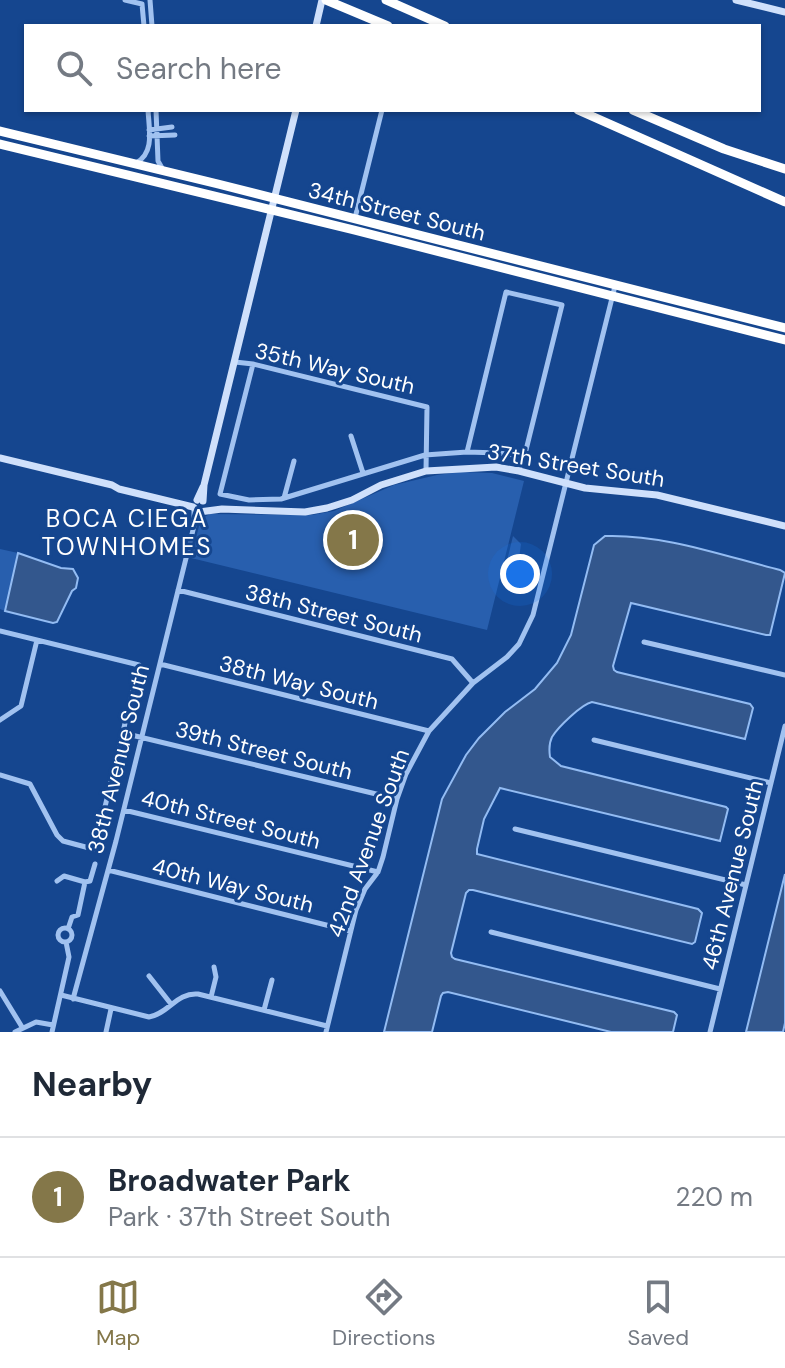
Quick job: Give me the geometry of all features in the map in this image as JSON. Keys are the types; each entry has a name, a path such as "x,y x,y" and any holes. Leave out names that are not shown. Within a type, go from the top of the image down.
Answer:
{"highway":[{"path":"386,0 440,24"},
{"path":"327,1 383,24"},
{"path":"583,112 784,201"},
{"path":"638,112 724,149 785,169"},
{"name":"34th Street South","path":"0,131 785,328"},
{"name":"34th Street South","path":"0,144 785,340"},
{"path":"91,166 100,162 142,172 151,167"},
{"path":"150,180 162,177 204,186 218,184"},
{"path":"388,239 402,237 419,242 429,238"},
{"path":"427,249 435,246 459,252 473,249"},
{"path":"722,324 747,319"},
{"path":"745,330 750,325 772,325"}],"street":[{"path":"125,0 147,1"},
{"path":"736,0 768,4 785,12"},
{"path":"144,24 147,1"},
{"path":"147,1 152,24"},
{"path":"317,24 327,1"},
{"path":"134,163 147,153 148,112"},
{"path":"156,112 159,165 166,171"},
{"name":"38th Avenue South","path":"73,999 124,810 296,112"},
{"path":"355,219 382,112"},
{"path":"149,133 172,127"},
{"path":"157,132 175,135"},
{"name":"42nd Avenue South","path":"327,1029 356,910 365,889 378,872 406,774 429,731 473,683 519,644 533,615 615,286"},
{"path":"467,452 506,292 562,305 519,471"},
{"name":"35th Way South","path":"235,362 427,407 425,455"},
{"path":"253,364 220,494 249,500 284,498 425,455 467,452 522,456"},
{"path":"351,436 363,473"},
{"path":"425,455 426,471"},
{"name":"37th Street South","path":"0,458 199,506 285,512 327,508 352,500 381,485 426,471 496,467 604,491 657,495 785,526"},
{"path":"284,498 294,461"},
{"name":"38th Street South","path":"178,590 452,659 473,683"},
{"path":"0,631 37,640 21,706 0,720"},
{"name":"38th Avenue South","path":"0,775 30,784 63,841 93,849 139,665 37,640"},
{"path":"644,642 785,675"},
{"name":"38th Way South","path":"160,664 429,731"},
{"name":"46th Avenue South","path":"710,1032 785,726"},
{"name":"39th Street South","path":"123,733 397,799"},
{"path":"594,740 771,783"},
{"name":"40th Street South","path":"124,810 378,872"},
{"path":"515,829 746,885"},
{"path":"57,881 64,876 90,881 95,864"},
{"name":"40th Way South","path":"108,870 350,931"},
{"path":"66,942 72,937 68,929 72,917 78,915 85,882"},
{"path":"66,942 58,936 62,930 68,929"},
{"path":"491,932 720,989"},
{"path":"15,1032 36,1022 53,1028 69,957 66,942"},
{"path":"211,997 216,977 214,967"},
{"path":"149,976 171,1004"},
{"path":"264,1010 272,980"},
{"path":"0,991 22,1027"},
{"path":"61,995 149,1017 163,1013 171,1004 190,993 327,1029"},
{"path":"106,1032 111,1009"}],"shaded area":[{"path":"460,472 492,473 524,481 487,630 191,558 200,522 210,514 312,515 334,511 394,485"},
{"path":"513,536 521,544 514,581 503,577"},
{"path":"605,536 671,542 785,573 770,635 631,603 613,666 617,672 750,704 753,708 745,739 592,702 570,716 550,742 550,757 561,766 726,807 720,841 500,788 484,819 477,854 698,909 702,913 695,942 692,944 469,890 451,953 455,959 674,1012 677,1015 673,1032 611,1032 448,992 441,996 432,1032 384,1032 442,799 479,738 505,712 535,689 557,663 571,635 594,545"},
{"path":"0,549 18,553 5,611 0,609"},
{"path":"18,553 73,569 78,578 76,588 57,622 5,611"},
{"path":"785,874 783,1032 746,1032"}],"place":[{"name":"Broadwater Park","path":"353,540"}],"district":[{"name":"BOCA CIEGA TOWNHOMES","path":"127,533"}]}
